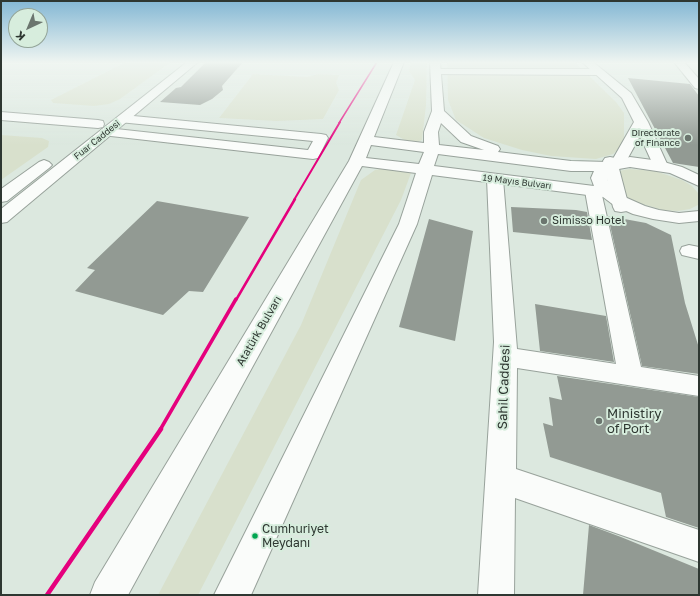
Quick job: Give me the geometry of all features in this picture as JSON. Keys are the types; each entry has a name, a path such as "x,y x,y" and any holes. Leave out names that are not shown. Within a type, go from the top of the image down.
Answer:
{"main road":[{"name":"Fuar Caddesi","path":"1,218 146,90"},
{"name":"Fuar Caddesi","path":"1,197 59,154 103,128 123,119 159,90"},
{"name":"Atatürk Bulvarı","path":"108,595 361,150 387,90"},
{"path":"232,595 408,224 415,198 429,159 431,132 438,111 437,90"},
{"path":"620,90 627,96 641,122 660,166"},
{"path":"438,111 445,120 466,139 538,162"},
{"path":"610,198 601,185 599,178 602,171 612,164 641,122"},
{"path":"361,150 429,159 538,162 571,166 645,163 676,170 699,173"},
{"path":"361,150 429,159"},
{"name":"19 Mayıs Bulvarı","path":"429,159 495,179 610,198 639,210 659,215 679,218 698,218"},
{"path":"676,170 699,181"}],"street":[{"path":"1,116 313,155 321,138 123,119"},
{"name":"Sahil Caddesi","path":"495,179 506,342 496,595"},
{"path":"610,198 631,376"},
{"path":"505,357 699,386"},
{"path":"500,478 699,546"}],"green space":[{"path":"71,90 133,90 120,99 109,104 94,106 53,103 51,100"},
{"path":"241,90 339,90 323,119 277,121 219,118"},
{"path":"412,90 426,90 422,140 415,143 408,142 396,135"},
{"path":"448,90 604,90 616,102 624,113 624,144 613,154 596,159 551,156 522,150 484,138 456,120 448,100"},
{"path":"1,135 42,138 49,141 48,147 1,180"},
{"path":"386,168 403,169 411,173 401,200 198,595 158,595 301,325 361,180 375,170"},
{"path":"629,169 655,171 682,180 692,186 698,193 698,205 690,209 678,211 663,210 632,201 620,195 619,171"}],"building":[{"path":"174,90 223,90 212,99 200,105 160,102"},
{"path":"634,90 694,90 699,96 699,167 673,163"},
{"path":"157,201 249,217 203,292 189,291 163,315 75,291 95,270 87,268"},
{"name":"Simisso Hotel","path":"511,207 576,210 587,212 592,240 513,232"},
{"path":"608,216 646,223 671,235 685,303 699,348 699,374 642,366"},
{"path":"429,219 473,231 455,341 399,327"},
{"path":"535,304 606,316 614,362 540,351"},
{"path":"557,376 699,397 699,528 666,517 661,493 550,457 543,423 553,426 549,397 562,400"},
{"path":"589,525 699,569 699,595 583,595"}],"transit line":[{"path":"47,595 161,429 359,90"}],"place":[{"name":"Directorate of Finance","path":"688,138"},
{"name":"Simisso Hotel","path":"544,221"},
{"name":"Ministiry of Port","path":"599,421"},
{"name":"Cumhuriyet Meydanı","path":"255,536"}]}
